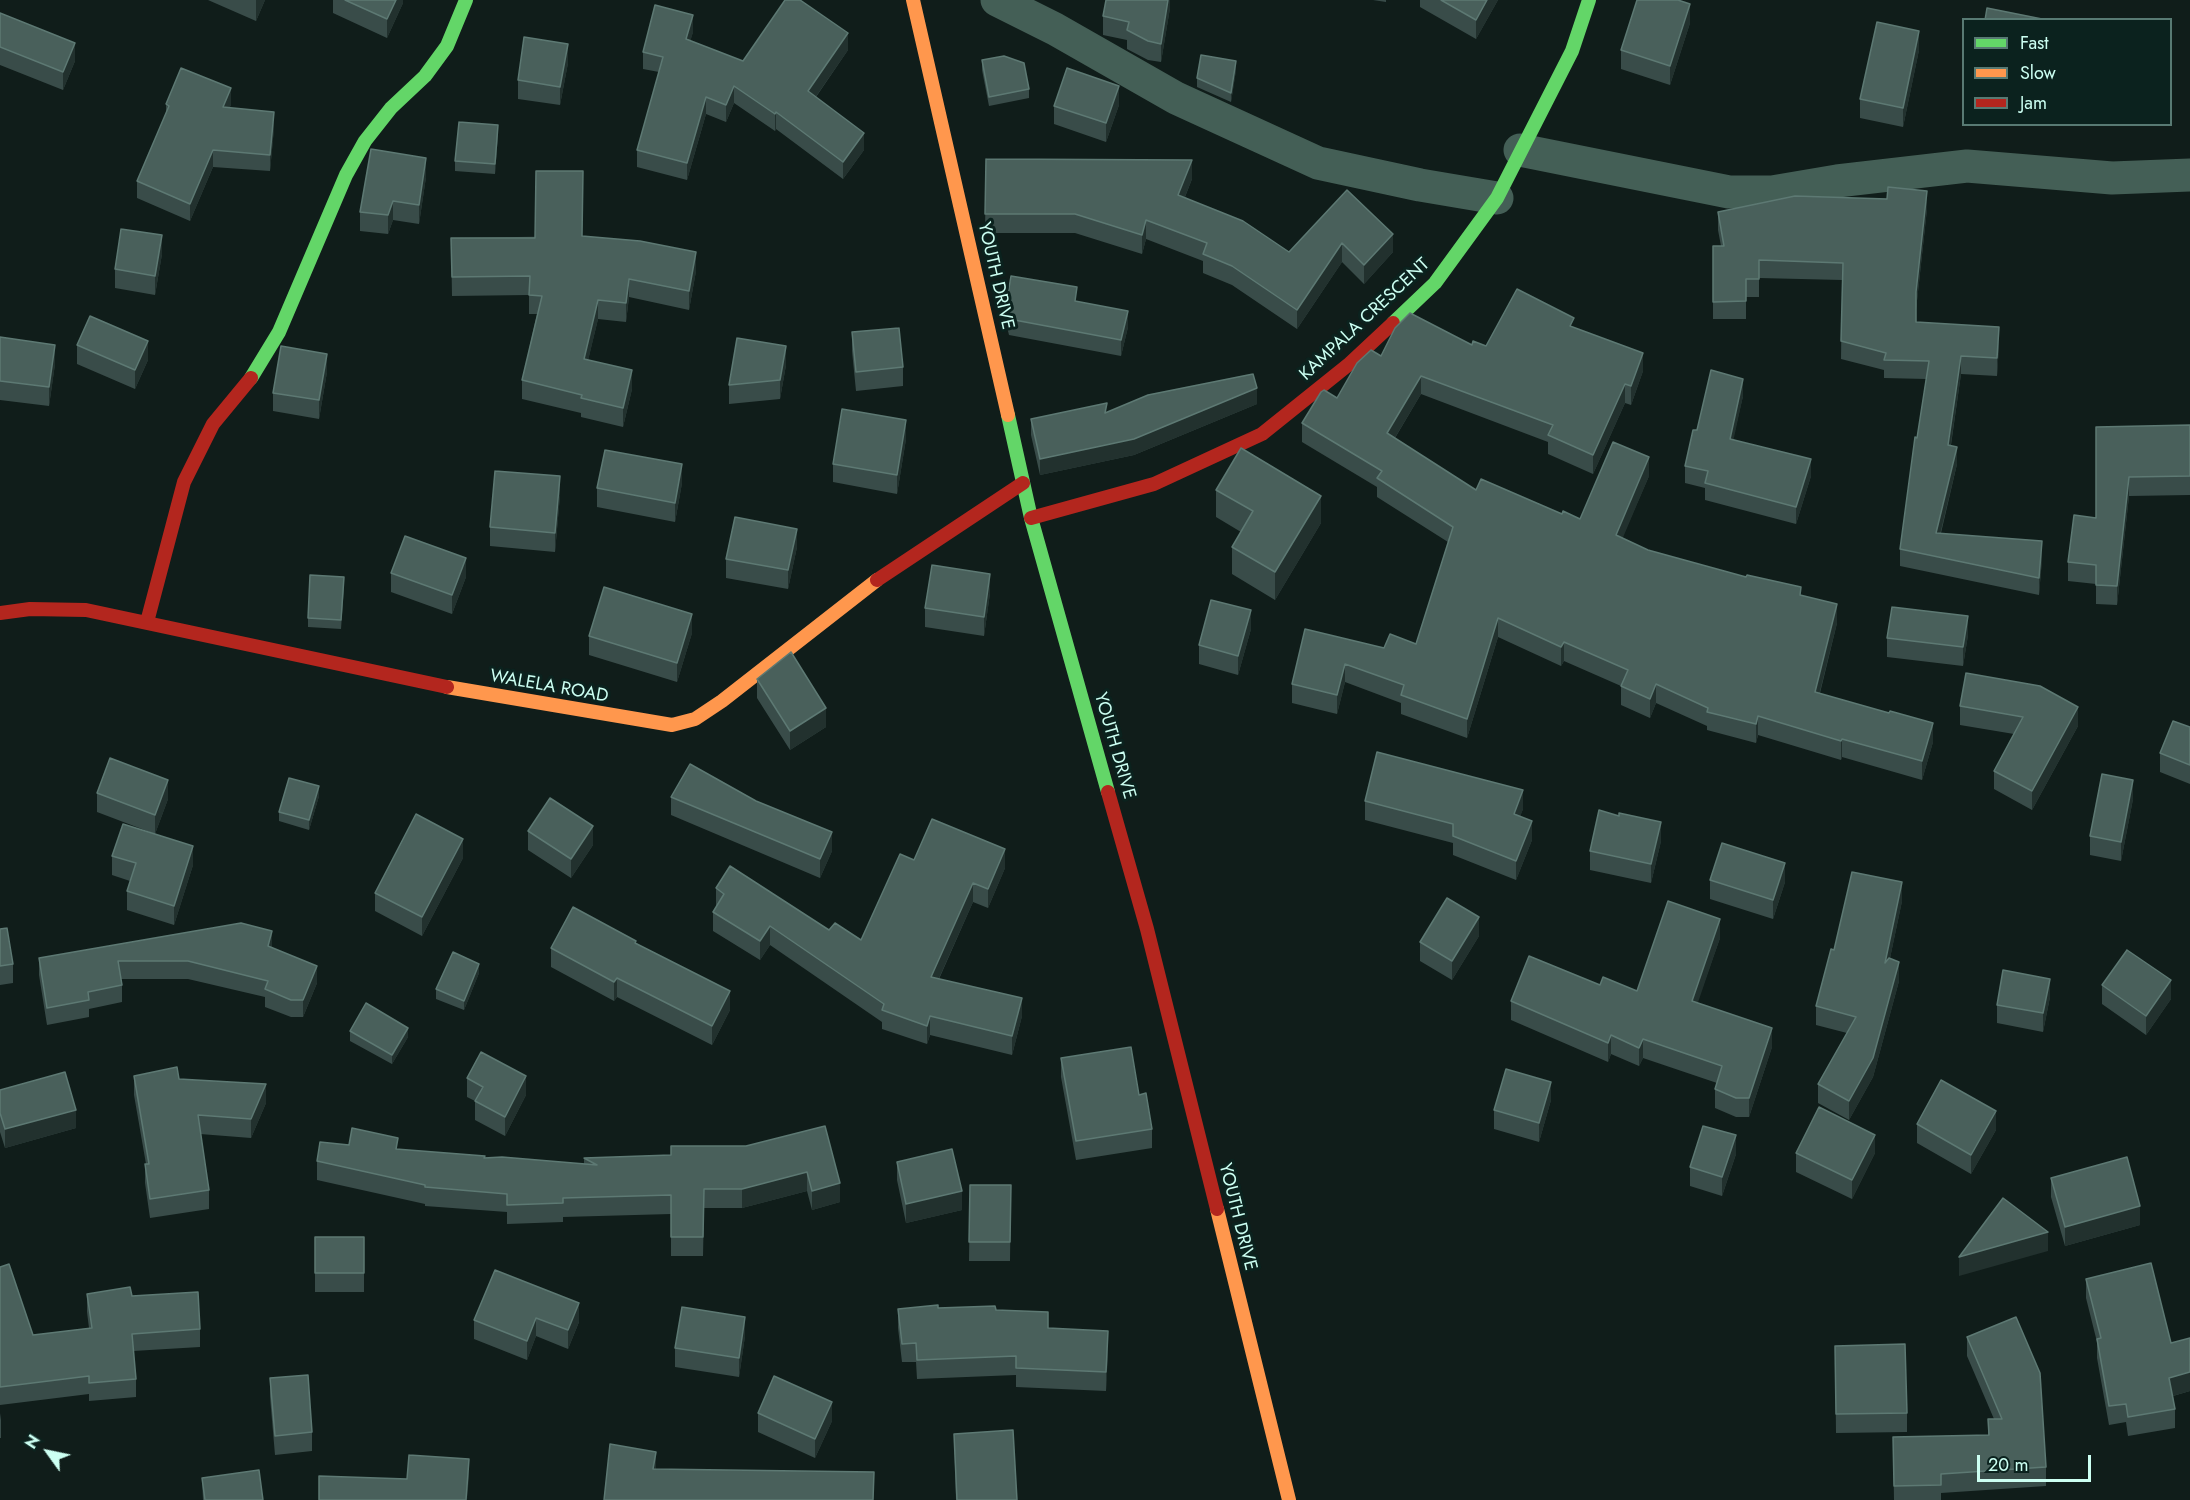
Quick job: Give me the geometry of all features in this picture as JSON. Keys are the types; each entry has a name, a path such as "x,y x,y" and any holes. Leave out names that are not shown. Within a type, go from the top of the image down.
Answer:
{"street":[{"path":"147,622 184,482 213,424 248,384 279,332 346,175 365,141 391,108 425,76 447,46 466,0"},
{"name":"YOUTH DRIVE","path":"914,0 1031,518 1148,929 1289,1500"},
{"path":"997,0 1055,29 1176,98 1318,163 1420,185 1497,198"},
{"name":"KAMPALA CRESCENT","path":"1031,518 1154,484 1262,434 1348,365 1435,283 1497,198 1572,51 1589,0"},
{"path":"1520,150 1729,192 1772,192 1837,181 1967,166 2112,178 2190,175"},
{"name":"WALELA ROAD","path":"0,613 30,609 86,610 476,693 672,725 695,719 722,701 887,573 1023,483"}],"building":[{"path":"345,0 396,0 387,19"},
{"path":"785,0 800,0 848,33 808,91 864,133 843,162 776,112 775,114 734,86 726,105 706,97 687,163 637,150 663,57 643,52 655,5 693,15 686,39 743,61"},
{"path":"1106,0 1168,0 1161,44 1148,41 1127,30 1129,22 1103,16"},
{"path":"1441,0 1487,0 1476,20"},
{"path":"1637,0 1678,0 1690,4 1670,66 1621,50"},
{"path":"1987,8 2037,18 1985,18"},
{"path":"0,13 75,43 63,72 0,47"},
{"path":"1877,22 1919,31 1903,108 1860,99"},
{"path":"524,37 568,44 560,87 518,80"},
{"path":"1201,55 1236,61 1231,93 1197,78"},
{"path":"1004,56 1024,63 1029,89 989,97 982,60"},
{"path":"181,68 231,88 223,107 274,112 270,155 213,150 190,204 137,181 169,106 166,104"},
{"path":"1067,68 1119,86 1106,123 1054,106"},
{"path":"459,122 498,125 495,164 455,161"},
{"path":"371,149 426,158 419,205 393,201 388,215 360,212"},
{"path":"986,159 1192,160 1178,195 1243,221 1289,252 1347,190 1393,234 1364,265 1342,243 1297,310 1232,266 1203,254 1207,243 1146,220 1142,235 1075,214 985,214"},
{"path":"536,171 583,171 582,236 640,241 696,252 689,291 629,279 626,303 598,300 584,359 632,370 623,408 522,380 542,296 529,295 530,276 452,277 451,238 535,238"},
{"path":"1888,187 1927,191 1916,292 1916,322 1999,327 1997,358 1961,356 1948,445 1957,447 1936,533 2042,541 2039,578 1900,549 1915,437 1917,438 1929,361 1884,360 1886,353 1841,341 1843,263 1759,260 1759,279 1746,279 1746,301 1713,302 1713,246 1724,246 1718,212 1795,196 1887,199"},
{"path":"121,229 162,235 155,276 115,269"},
{"path":"1011,276 1077,287 1075,301 1128,311 1121,340 1009,319 1006,306"},
{"path":"1517,289 1574,318 1570,326 1643,353 1631,386 1625,384 1593,455 1548,435 1553,425 1421,376 1387,433 1476,490 1481,479 1562,514 1563,511 1580,519 1613,442 1649,457 1616,535 1648,550 1746,577 1747,575 1801,587 1800,595 1837,604 1815,692 1933,723 1922,761 1842,739 1841,741 1758,716 1756,724 1707,712 1708,708 1656,684 1650,699 1621,686 1628,670 1564,642 1561,647 1498,618 1467,719 1401,695 1404,685 1345,664 1337,695 1292,684 1305,629 1384,648 1390,634 1416,644 1453,527 1377,478 1382,471 1302,423 1321,392 1324,390 1337,398 1357,363 1371,350 1381,356 1395,328 1410,313 1472,345 1473,341 1486,346"},
{"path":"90,316 148,341 135,370 77,345"},
{"path":"899,328 903,367 856,372 852,332"},
{"path":"0,337 55,345 49,387 0,381"},
{"path":"737,338 786,346 780,380 729,385"},
{"path":"281,346 327,354 319,400 273,393"},
{"path":"1711,370 1743,379 1730,439 1811,459 1796,507 1705,483 1708,471 1685,466 1693,430 1697,430"},
{"path":"1253,374 1257,388 1134,439 1040,459 1031,419 1107,403 1105,413 1148,395"},
{"path":"842,409 906,420 897,475 833,464"},
{"path":"2190,425 2190,476 2129,477 2117,586 2096,585 2096,565 2068,562 2074,515 2096,518 2096,427"},
{"path":"1241,448 1321,496 1275,572 1232,547 1253,511 1216,490"},
{"path":"605,450 682,464 675,503 597,488"},
{"path":"495,471 560,476 555,533 490,527"},
{"path":"735,517 797,529 788,570 726,559"},
{"path":"405,536 466,558 452,595 391,573"},
{"path":"932,565 990,574 984,617 925,608"},
{"path":"310,575 344,577 341,620 308,618"},
{"path":"604,587 692,614 677,663 589,636"},
{"path":"1211,600 1251,610 1238,656 1199,645"},
{"path":"1892,607 1968,616 1963,647 1887,638"},
{"path":"791,652 826,708 790,731 757,679"},
{"path":"1966,673 2040,686 2078,707 2032,791 1994,771 2023,717 1960,706"},
{"path":"2173,721 2190,727 2190,765 2160,753"},
{"path":"1377,752 1523,790 1514,814 1532,821 1516,861 1453,836 1453,824 1365,801"},
{"path":"110,758 168,780 155,815 97,793"},
{"path":"690,764 756,801 832,832 820,859 671,797"},
{"path":"2102,774 2133,780 2121,842 2090,836"},
{"path":"289,778 319,786 309,820 279,812"},
{"path":"550,798 593,826 571,859 528,831"},
{"path":"1599,810 1619,816 1619,813 1661,822 1651,864 1590,851"},
{"path":"416,814 463,839 422,917 375,893"},
{"path":"932,819 1005,849 988,889 973,883 931,977 1022,998 1012,1036 930,1016 927,1026 882,1010 884,1004 770,926 760,941 713,912 724,894 716,888 730,866 829,930 835,923 861,940 900,854 914,860"},
{"path":"123,824 193,846 174,906 127,891 136,863 112,856"},
{"path":"1722,843 1785,863 1773,900 1710,880"},
{"path":"1852,872 1902,882 1885,963 1889,958 1899,962 1873,1058 1849,1101 1818,1084 1856,1017 1816,1006 1831,949 1834,950"},
{"path":"1447,898 1479,917 1452,961 1420,942"},
{"path":"1668,901 1720,919 1692,1001 1772,1028 1749,1098 1736,1098 1715,1089 1722,1066 1643,1039 1639,1048 1611,1035 1608,1043 1511,1001 1529,956 1600,985 1603,977 1637,991"},
{"path":"573,907 636,941 635,943 730,991 712,1026 617,978 614,982 551,948"},
{"path":"241,923 272,931 268,946 317,966 303,1000 291,1000 265,989 268,981 188,961 118,961 122,985 88,992 89,1000 47,1008 39,958"},
{"path":"7,928 13,964 0,966 0,929"},
{"path":"2127,950 2171,980 2146,1016 2102,985"},
{"path":"453,952 479,964 464,1001 436,989"},
{"path":"2003,970 2050,979 2043,1013 1997,1005"},
{"path":"366,1003 408,1028 392,1055 350,1031"},
{"path":"1131,1047 1139,1095 1146,1093 1152,1129 1076,1141 1061,1058"},
{"path":"481,1052 526,1076 505,1117 475,1101 483,1087 467,1078"},
{"path":"177,1067 179,1079 266,1084 251,1119 198,1115 209,1190 150,1199 145,1164 149,1164 134,1076"},
{"path":"1506,1069 1551,1082 1539,1123 1494,1110"},
{"path":"65,1072 76,1110 5,1129 0,1113 0,1090"},
{"path":"1941,1080 1996,1111 1971,1155 1917,1124"},
{"path":"1819,1107 1875,1135 1852,1180 1796,1153"},
{"path":"825,1126 840,1183 812,1191 807,1172 742,1189 704,1189 703,1237 671,1237 671,1195 563,1198 563,1203 507,1205 507,1194 425,1187 425,1185 317,1161 320,1142 349,1145 352,1128 398,1138 396,1149 485,1156 484,1158 502,1157 597,1165 584,1158 671,1155 671,1146 746,1146"},
{"path":"1703,1126 1736,1135 1722,1177 1690,1167"},
{"path":"952,1149 962,1191 906,1204 897,1162"},
{"path":"2127,1157 2140,1206 2065,1227 2051,1178"},
{"path":"970,1185 1011,1185 1010,1242 969,1242"},
{"path":"2003,1198 2048,1232 1959,1257"},
{"path":"315,1237 364,1237 364,1273 315,1273"},
{"path":"2151,1263 2171,1343 2190,1338 2190,1372 2169,1378 2175,1409 2128,1417 2126,1404 2109,1406 2097,1339 2101,1338 2086,1279"},
{"path":"9,1264 33,1335 92,1328 87,1294 130,1287 132,1296 198,1292 200,1329 132,1334 136,1379 89,1383 89,1376 0,1387 0,1267"},
{"path":"495,1270 579,1303 568,1330 536,1318 527,1341 474,1320"},
{"path":"938,1305 938,1308 995,1306 996,1310 1048,1312 1048,1328 1108,1331 1106,1372 1016,1368 1016,1356 917,1360 916,1343 902,1344 898,1309"},
{"path":"682,1307 745,1317 739,1358 675,1348"},
{"path":"2016,1317 2040,1373 2046,1467 1941,1474 1941,1485 1894,1486 1893,1437 1989,1435 1988,1419 2002,1419 1967,1337"},
{"path":"1905,1344 1907,1413 1836,1414 1835,1346"},
{"path":"308,1375 312,1432 275,1436 270,1378"},
{"path":"774,1376 832,1402 815,1439 758,1413"},
{"path":"1013,1430 1017,1500 957,1500 954,1434"},
{"path":"610,1444 656,1452 653,1469 874,1472 873,1500 604,1500"},
{"path":"409,1455 469,1459 466,1500 319,1500 319,1476 407,1479"},
{"path":"259,1470 263,1500 205,1500 202,1478"}],"traffic: fast":[{"path":"251,378 279,332 346,175 365,141 391,108 425,76 447,46 466,0"},
{"path":"1393,323 1435,283 1497,198 1572,51 1589,0"},
{"path":"1008,415 1031,518 1108,792"}],"traffic: slow":[{"path":"913,0 1008,415"},
{"path":"447,687 672,725 695,719 722,701 877,580"},
{"path":"1217,1209 1289,1500"}],"traffic: jam":[{"path":"1031,518 1154,484 1262,434 1348,365 1393,323"},
{"path":"147,622 184,482 213,424 251,378"},
{"path":"877,580 1023,483"},
{"path":"0,613 30,609 86,610 447,687"},
{"path":"1108,792 1147,929 1217,1209"}]}
